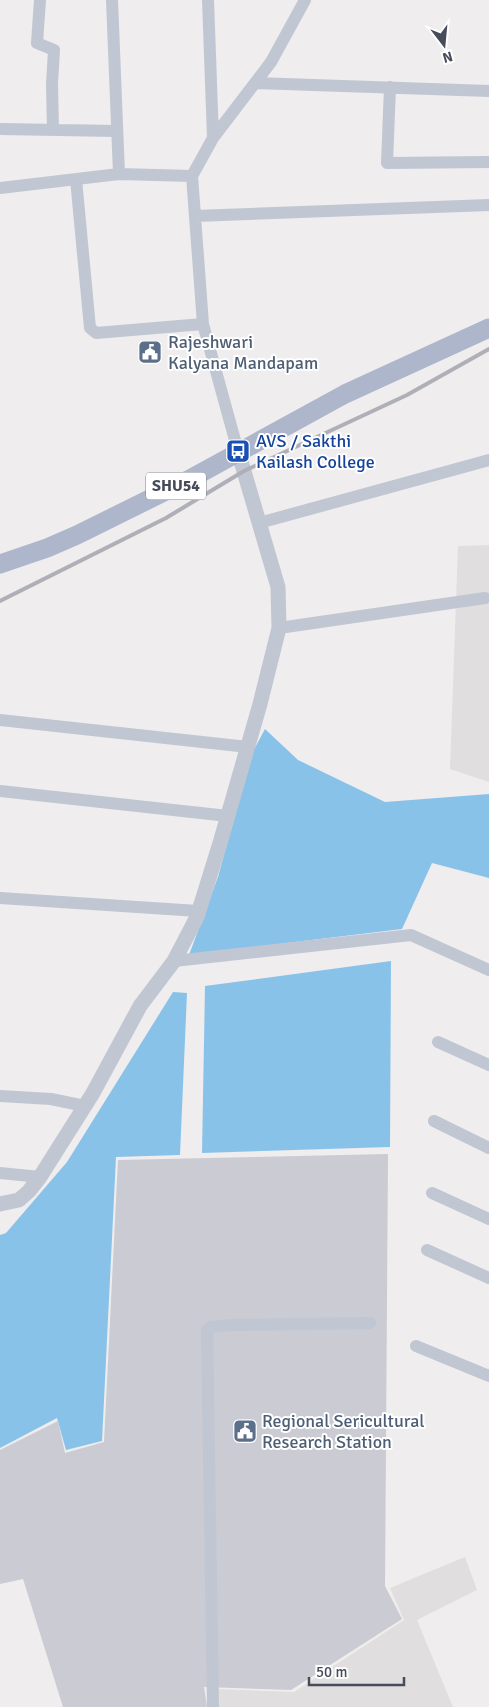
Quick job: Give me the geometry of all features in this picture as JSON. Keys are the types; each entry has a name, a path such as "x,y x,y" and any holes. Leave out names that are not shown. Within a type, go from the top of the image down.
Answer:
{"main road":[{"name":"SHU54","path":"345,394 399,358 489,316"},
{"name":"SHU54","path":"0,564 48,548 77,535 188,480 345,394 489,328"}],"street":[{"path":"40,0 37,43 54,50 52,84 53,129"},
{"path":"112,0 119,174"},
{"path":"208,0 213,138"},
{"path":"0,1204 19,1200 40,1177 85,1106 140,1006 174,961 198,911 228,816 279,628 278,587 203,324 192,176 213,138 271,62 305,0"},
{"path":"256,83 489,91"},
{"path":"390,87 387,163 489,162"},
{"path":"0,129 117,131"},
{"path":"0,188 119,174 192,176"},
{"path":"76,179 90,328 96,332 203,324"},
{"path":"195,216 489,205"},
{"path":"259,523 489,460"},
{"path":"279,628 485,598"},
{"path":"0,720 248,747"},
{"path":"0,791 228,816"},
{"path":"0,898 198,911"},
{"path":"174,961 411,934 489,970"},
{"path":"438,1042 489,1065"},
{"path":"0,1096 51,1099 85,1106"},
{"path":"434,1121 489,1148"},
{"path":"0,1173 40,1177"},
{"path":"432,1193 489,1219"},
{"path":"427,1250 489,1278"},
{"path":"213,1707 208,1330 211,1327 232,1325 370,1324"},
{"path":"416,1346 489,1376"}],"shaded area":[{"path":"489,545 489,782 450,769 458,546"},
{"path":"465,1557 477,1590 417,1620 453,1707 217,1707 217,1689 294,1692 404,1620 390,1588"}],"water":[{"path":"265,729 298,760 385,802 489,794 489,878 432,863 402,929 189,955 218,877 251,755"},
{"path":"391,961 390,1147 202,1153 205,986"},
{"path":"173,992 187,993 180,1155 116,1157 102,1441 66,1450 57,1418 0,1448 0,1235 6,1233 67,1162"}],"building":[{"name":"Regional Sericultural Research Station","path":"388,1154 385,1586 402,1619 291,1690 204,1687 207,1707 63,1707 23,1579 0,1584 0,1450 58,1421 65,1453 104,1442 118,1160"}],"railway":[{"path":"0,601 166,518 244,471 407,395 489,349"}],"place":[{"name":"Rajeshwari Kalyana Mandapam","path":"150,352"},
{"name":"AVS / Sakthi Kailash College","path":"238,451"},
{"name":"Regional Sericultural Research Station","path":"245,1431"}]}
